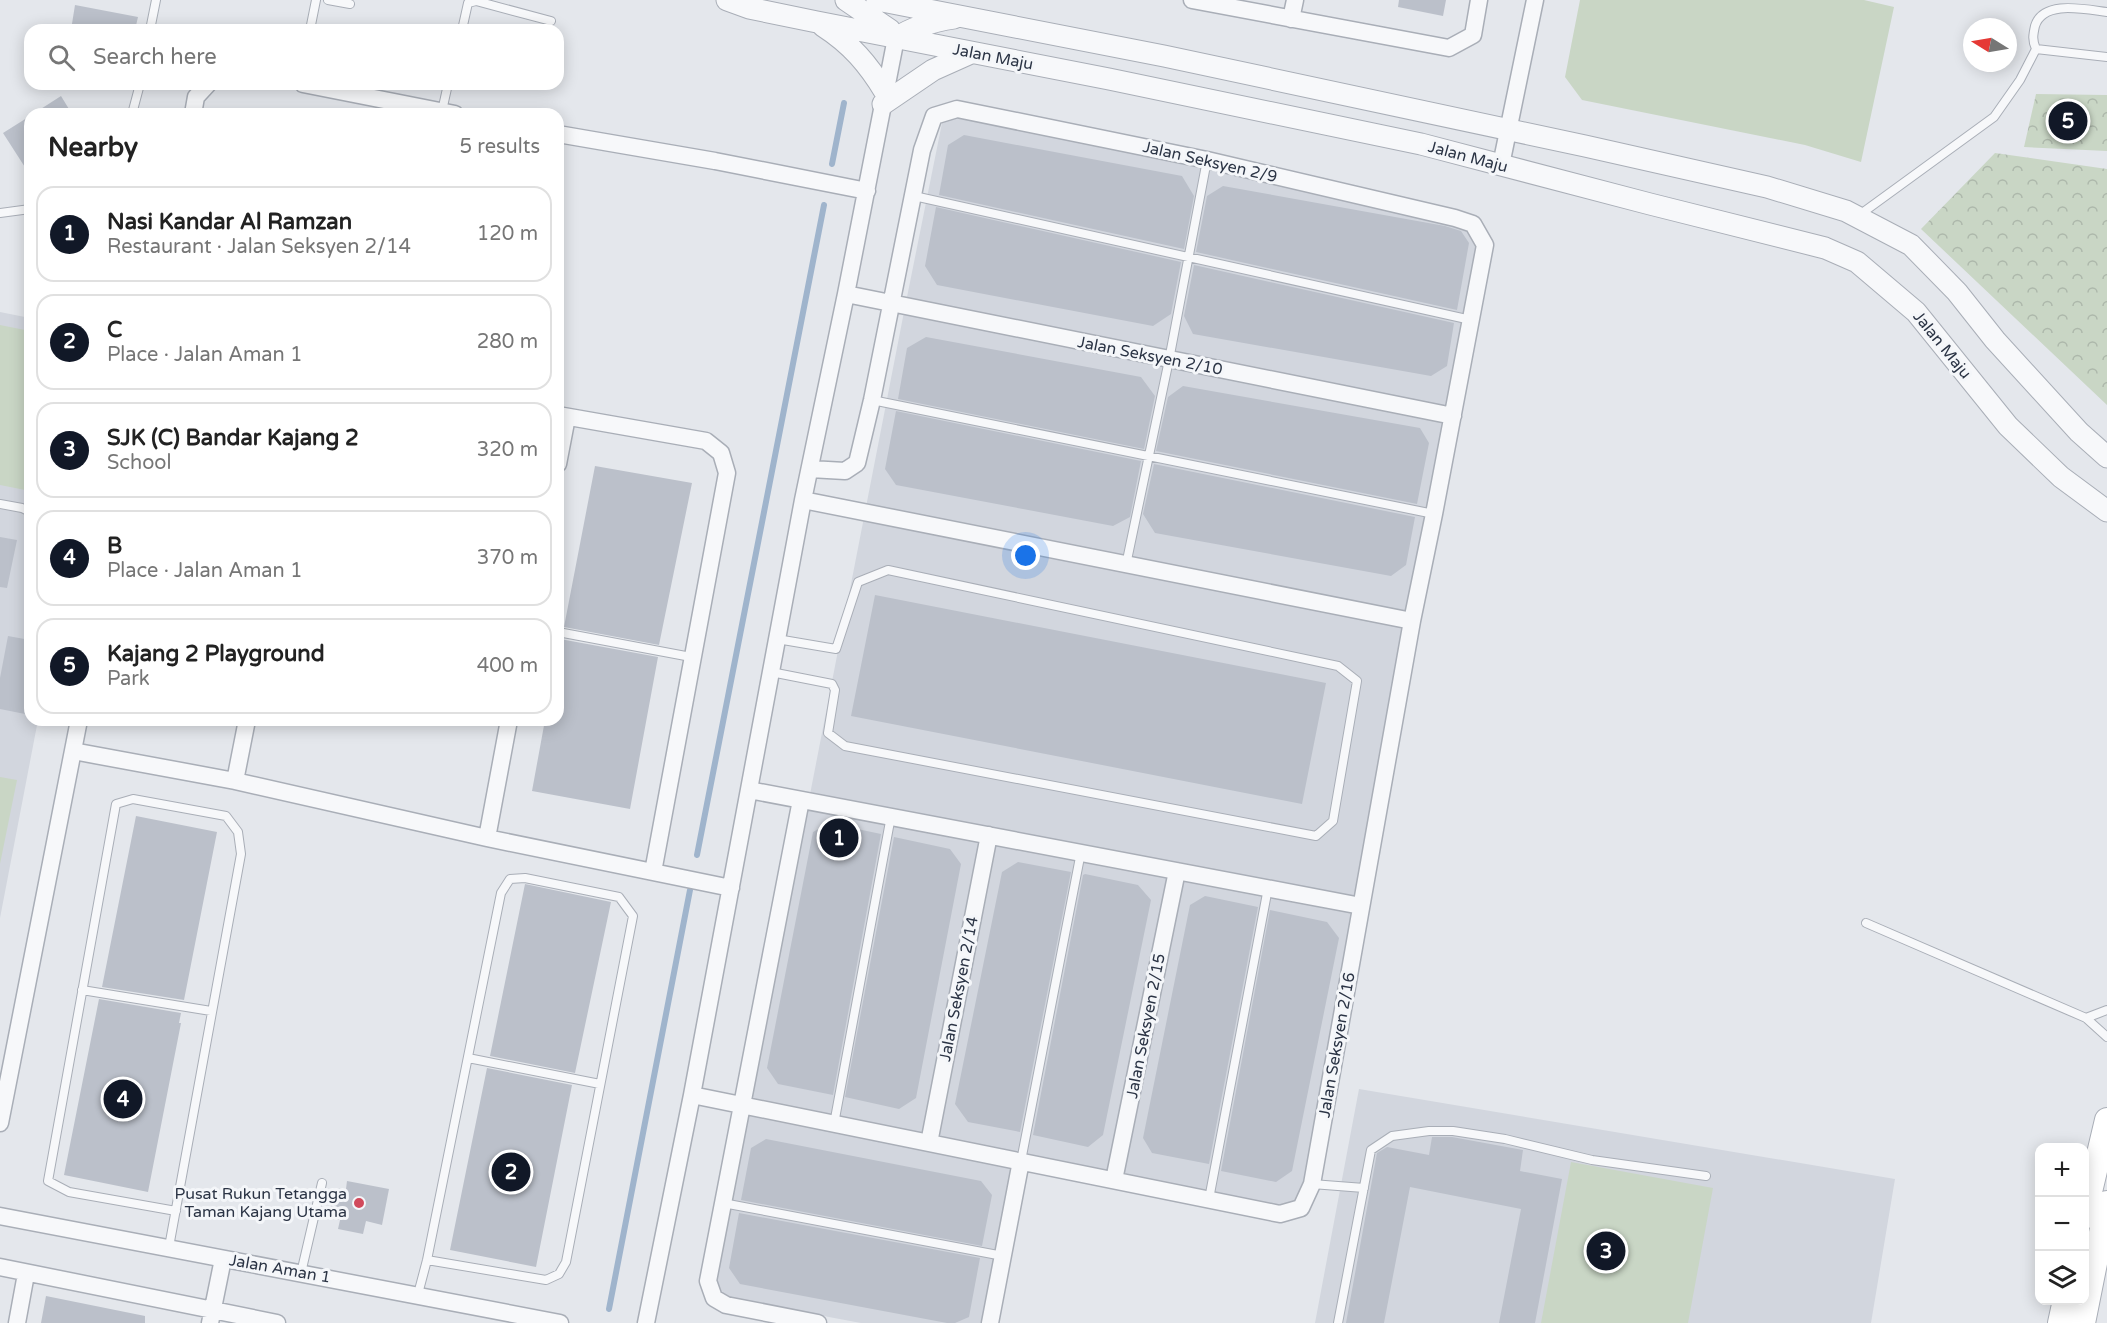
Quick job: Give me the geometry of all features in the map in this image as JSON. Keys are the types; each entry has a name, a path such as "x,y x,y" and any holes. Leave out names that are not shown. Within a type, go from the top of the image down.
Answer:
{"main road":[{"path":"2089,1199 2107,1120"},
{"path":"2083,1323 2107,1203"},
{"path":"2060,1323 2064,1305"}],"street":[{"name":"Jalan Maju","path":"727,0 748,8 1109,79 1422,144 1825,248 1857,262 1916,312 2008,426 2061,477 2107,511"},
{"path":"846,0 890,30 896,38"},
{"name":"Jalan Maju","path":"877,0 1164,56 1509,130 1767,187 1858,216 1911,245 1958,292 1995,340 2079,432 2107,457"},
{"path":"1192,0 1449,48 1473,34 1479,0"},
{"path":"1291,19 1295,0"},
{"path":"1501,165 1535,0"},
{"path":"646,1323 692,1095 803,500 896,38 936,21 966,17"},
{"path":"817,22 834,33 871,68 884,98"},
{"path":"884,98 933,70 971,53"},
{"path":"194,108 196,97 202,90"},
{"path":"333,90 424,108"},
{"name":"Jalan Seksyen 2/9","path":"914,196 922,150 934,116 957,109 1207,160 1455,218 1473,225 1480,234"},
{"path":"564,135 715,160 867,191"},
{"path":"810,469 845,471 857,463 914,196"},
{"name":"Jalan Seksyen 2/16","path":"1312,1184 1412,621 1485,245 1480,234"},
{"name":"Jalan Seksyen 2/10","path":"846,294 1453,416"},
{"path":"564,416 706,441 721,453 727,473 652,872"},
{"path":"803,500 1412,621"},
{"path":"0,1124 78,726"},
{"path":"235,781 246,726"},
{"path":"487,838 508,726"},
{"path":"73,751 235,781 487,838 731,888"},
{"path":"749,790 1361,906"},
{"path":"801,800 708,1281 714,1298 726,1305 818,1323"},
{"name":"Jalan Seksyen 2/14","path":"929,1143 989,835"},
{"name":"Jalan Seksyen 2/15","path":"1114,1180 1177,871"},
{"path":"692,1095 1280,1214 1301,1208 1312,1184"},
{"path":"990,1323 1021,1161"},
{"name":"Jalan Aman 1","path":"0,1216 418,1294 560,1323"},
{"path":"211,1317 223,1259"},
{"path":"0,1268 211,1317 277,1323"},
{"path":"17,1323 26,1274"}],"lane":[{"path":"151,24 156,0"},
{"path":"311,24 316,0"},
{"path":"328,0 350,4"},
{"path":"463,24 468,3 476,1 551,21"},
{"path":"1858,216 1994,117 2020,80 2036,49 2032,39 2037,17 2044,10 2055,6 2107,12"},
{"path":"2036,49 2107,57"},
{"path":"134,108 138,90"},
{"path":"448,90 449,108"},
{"path":"1126,566 1150,456 1207,160"},
{"path":"914,196 1188,255 1471,320"},
{"path":"0,213 24,210"},
{"path":"872,400 1434,514"},
{"path":"0,504 24,509"},
{"path":"771,672 832,684 835,690 828,733 845,746 1316,836 1333,821 1357,681 1338,666 888,570 858,582 836,649 777,639"},
{"path":"564,633 691,657"},
{"path":"169,1247 176,1211 211,1011 241,854 238,832 226,816 133,799 116,804 48,1181 69,1192 176,1211"},
{"path":"834,1124 891,816"},
{"path":"1021,1161 1081,852"},
{"path":"418,1294 427,1260 501,893 510,879 525,878 619,897 633,916 566,1262 559,1274 546,1280 427,1260"},
{"path":"1209,1199 1268,888"},
{"path":"1866,923 2086,1018 2107,1037"},
{"path":"82,990 211,1011"},
{"path":"2086,1018 2107,1010"},
{"path":"468,1058 600,1084"},
{"path":"1338,1323 1371,1150 1392,1136 1429,1131 1453,1131 1505,1139 1592,1160 1707,1176"},
{"path":"301,1273 322,1184"},
{"path":"1312,1184 1364,1188"},
{"path":"723,1203 1003,1256"}],"shaded area":[{"path":"959,116 1454,223 1469,230 1477,244 1305,1178 1294,1203 1280,1207 1015,1153 982,1323 861,1323 727,1298 720,1293 716,1277 942,123"},
{"path":"0,312 24,317 24,726 37,726 0,918"},
{"path":"1359,1089 1895,1179 1871,1323 1315,1323"}],"green space":[{"path":"1580,0 1864,0 1894,7 1861,162 1805,145 1582,100 1565,77"},
{"path":"2036,94 2107,95 2107,151 2024,147"},
{"path":"1995,153 2107,169 2107,405 1921,229"},
{"path":"0,325 24,330 24,490 0,485"},
{"path":"0,777 17,780 0,864"},
{"path":"1571,1162 1713,1188 1688,1323 1541,1323"}],"building":[{"path":"1399,0 1446,0 1443,16 1398,7"},
{"path":"75,5 138,17 136,24 72,24"},
{"path":"61,96 68,108 42,108"},
{"path":"24,120 24,166 3,133"},
{"path":"964,135 1182,176 1194,196 1184,249 939,195 948,145"},
{"path":"1223,186 1445,226 1461,231 1469,243 1457,310 1196,252 1207,196"},
{"path":"936,207 1181,262 1171,314 1153,326 937,285 925,266"},
{"path":"1194,265 1454,323 1447,366 1431,376 1193,334 1184,316"},
{"path":"926,337 1141,377 1155,396 1144,449 898,399 907,348"},
{"path":"1183,386 1420,428 1429,443 1417,504 1156,451 1168,397"},
{"path":"896,411 1141,461 1130,517 1113,526 896,485 885,469"},
{"path":"1154,464 1415,517 1406,565 1391,576 1155,533 1143,514"},
{"path":"595,466 692,483 659,645 564,627"},
{"path":"0,537 17,540 7,588 0,587"},
{"path":"875,595 1326,683 1302,804 851,716"},
{"path":"8,636 24,639 24,714 0,709 0,678"},
{"path":"564,640 658,657 630,809 532,791 544,726 564,726"},
{"path":"136,816 217,832 184,1000 102,987"},
{"path":"829,823 881,834 833,1095 778,1084 767,1068 813,832"},
{"path":"894,837 950,849 961,864 916,1098 899,1109 845,1097"},
{"path":"1018,862 1071,872 1020,1132 968,1122 955,1104 1002,872"},
{"path":"1085,874 1138,885 1151,900 1103,1135 1088,1147 1033,1135"},
{"path":"525,884 611,902 575,1073 490,1056"},
{"path":"1205,896 1258,907 1209,1164 1152,1153 1143,1138 1190,905"},
{"path":"1270,910 1327,922 1339,938 1292,1171 1276,1182 1221,1171"},
{"path":"99,999 181,1013 179,1023 181,1023 148,1192 64,1175"},
{"path":"487,1068 572,1085 536,1267 450,1250"},
{"path":"1432,1137 1452,1137 1523,1150 1520,1171 1562,1179 1535,1323 1499,1323 1521,1209 1410,1187 1384,1323 1346,1323 1377,1153 1387,1147 1429,1155"},
{"path":"766,1139 981,1181 992,1195 982,1246 741,1200 751,1148"},
{"name":"Pusat Rukun Tetangga Taman Kajang Utama","path":"347,1181 389,1189 382,1225 366,1221 363,1234 338,1229 340,1220 333,1219 335,1211 330,1209 333,1196 338,1197 339,1188 346,1189"},
{"path":"739,1213 980,1258 969,1317 955,1323 947,1323 740,1284 729,1268"},
{"path":"46,1296 145,1316 145,1323 41,1323"}],"waterway":[{"path":"832,164 844,103"},
{"path":"697,855 824,205"},
{"path":"609,1309 690,890"}],"place":[{"name":"Kajang 2 Playground","path":"2068,121"},
{"name":"Nasi Kandar Al Ramzan","path":"839,838"},
{"name":"B","path":"123,1099"},
{"name":"C","path":"511,1172"},
{"name":"Pusat Rukun Tetangga Taman Kajang Utama","path":"359,1203"},
{"name":"SJK (C) Bandar Kajang 2","path":"1606,1251"}]}
